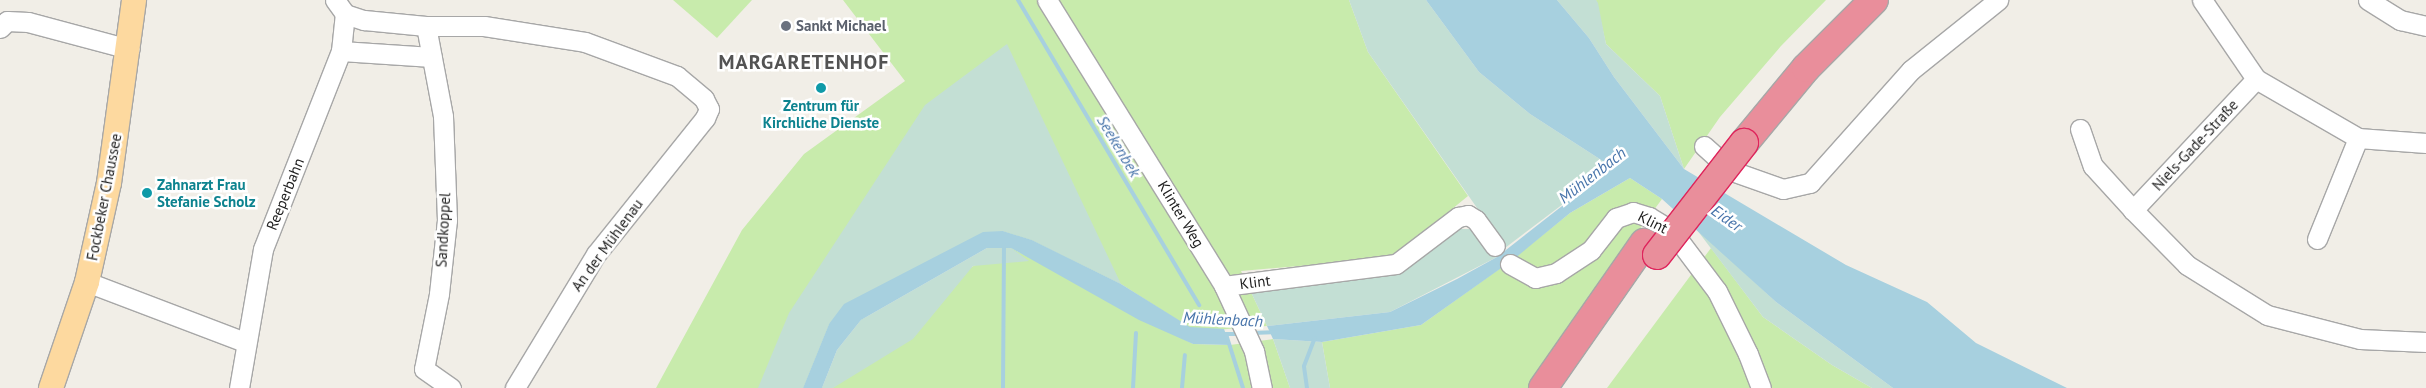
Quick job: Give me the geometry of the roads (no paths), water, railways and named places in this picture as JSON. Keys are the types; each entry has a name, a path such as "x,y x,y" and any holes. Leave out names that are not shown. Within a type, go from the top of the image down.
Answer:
{"highway":[{"path":"1543,388 1736,137 1851,0"},
{"path":"1736,137 1874,0"},
{"path":"1564,388 1650,249"}],"main road":[{"name":"Fockbeker Chaussee","path":"51,388 88,282 109,183 129,49 134,0"}],"street":[{"name":"Klinter Weg","path":"1047,0 1224,286 1254,351 1262,388"},
{"path":"1704,146 1732,171 1774,186 1783,189 1810,183 1910,70 1998,0"},
{"path":"2202,0 2256,79 2358,138 2426,142"},
{"path":"2368,0 2400,20 2426,26"},
{"path":"340,7 364,20 426,26"},
{"name":"Reeperbahn","path":"239,388 263,249 341,51 340,7"},
{"path":"0,28 7,20 28,22 129,49"},
{"name":"Sandkoppel","path":"426,26 443,116 447,220 440,294 424,369 451,388"},
{"name":"An der Mühlenau","path":"426,26 484,26 585,42 677,76 704,99 708,109 705,118 596,254 515,388"},
{"path":"341,51 432,57"},
{"name":"Niels-Gade-Straße","path":"2133,210 2256,79"},
{"path":"2080,129 2092,166 2188,265 2267,315 2360,339 2426,342"},
{"path":"2317,239 2358,138"},
{"name":"Klint","path":"1510,264 1536,278 1556,273 1591,250 1616,218 1633,212 1649,217 1671,230 1717,291 1748,354 1761,388"},
{"name":"Klint","path":"1224,286 1396,264 1458,217 1468,215 1495,246"},
{"path":"88,282 246,342"}],"water":[{"name":"Eider","path":"1426,0 1557,0 1589,38 1614,77 1684,169 1846,265 1927,302 1976,343 2067,388 1893,388 1776,302 1662,199 1630,178 1570,213 1514,259 1421,325 1322,342 1273,339 1267,326 1390,312 1457,279 1497,257 1612,167 1530,114 1479,72"},
{"path":"1003,231 1032,240 1121,284 1190,327 1224,329 1230,345 1193,344 1139,320 1011,248 987,248 861,320 837,350 822,388 803,388 829,324 844,304 983,232"}],"waterway":[{"name":"Seekenbek","path":"1018,0 1199,305"},
{"path":"1003,388 1004,244"},
{"name":"Mühlenbach","path":"1252,333 1275,332"},
{"path":"1133,388 1136,333"},
{"name":"Mühlenbach","path":"1222,334 1240,334"},
{"path":"1226,334 1243,388"},
{"path":"1307,388 1304,366 1315,338"},
{"path":"1182,388 1185,355"}],"place":[{"name":"Sankt Michael","path":"786,26"},
{"name":"Zentrum für Kirchliche Dienste","path":"821,88"},
{"name":"Zahnarzt Frau Stefanie Scholz","path":"147,193"}],"district":[{"name":"MARGARETENHOF","path":"804,62"}]}
